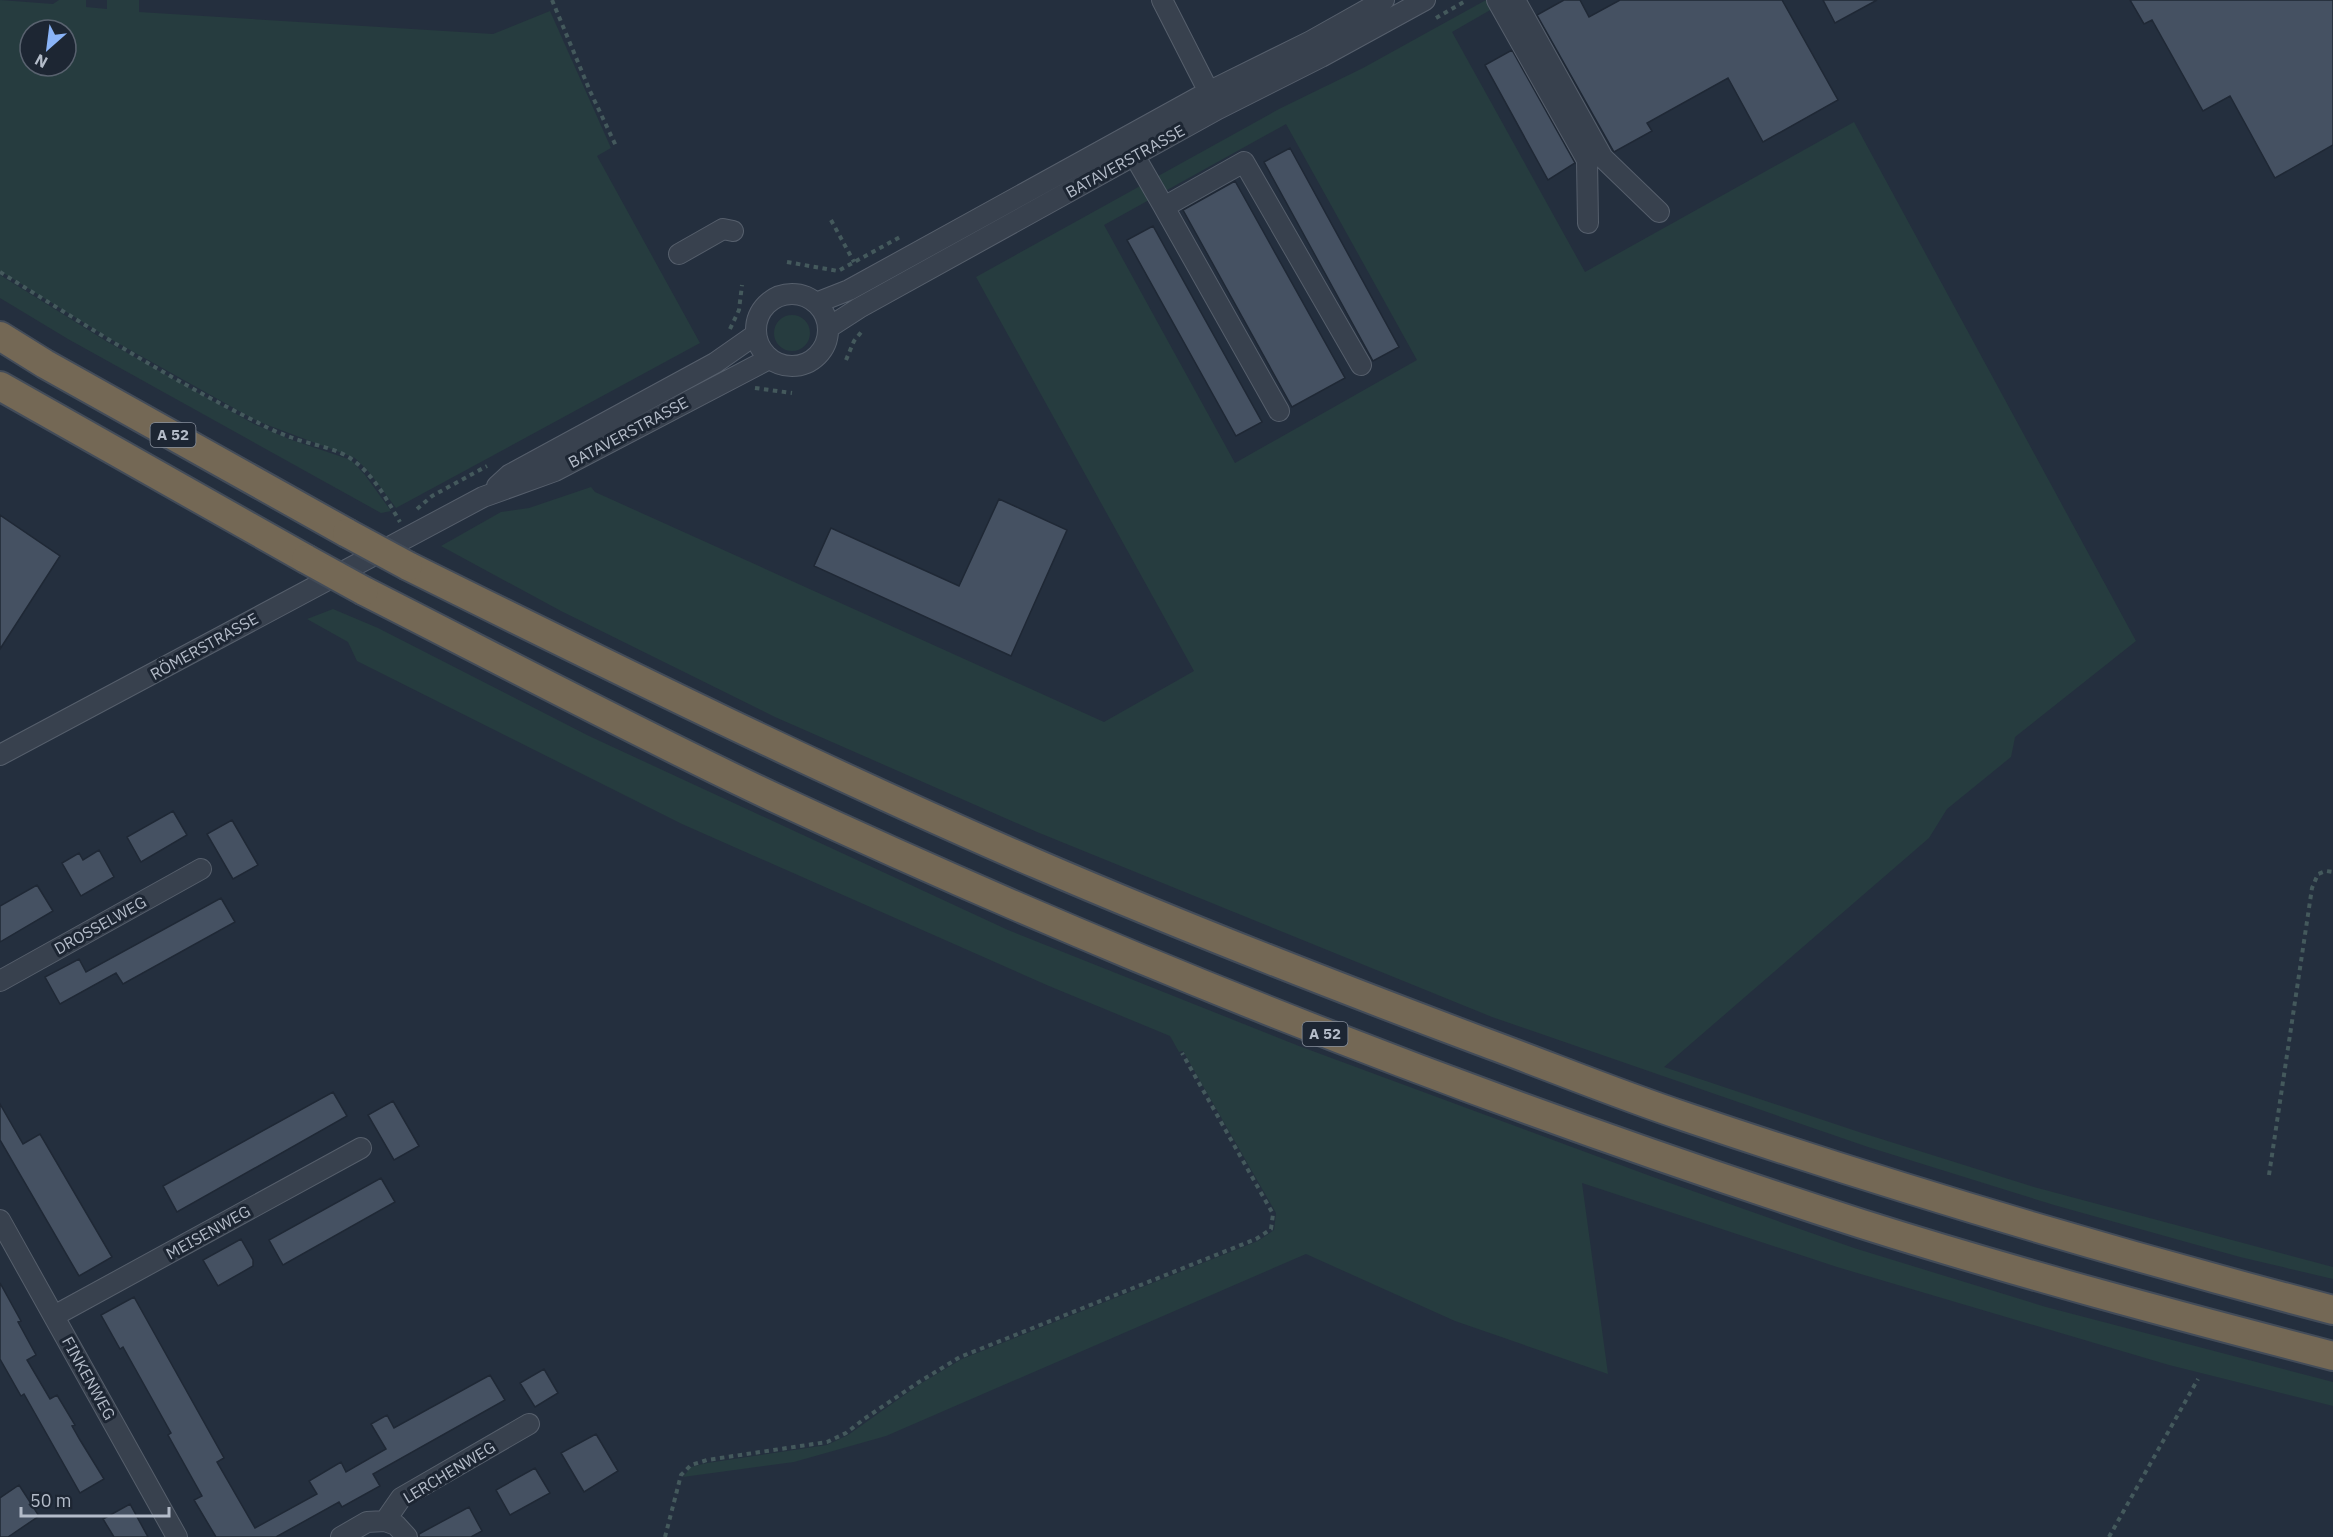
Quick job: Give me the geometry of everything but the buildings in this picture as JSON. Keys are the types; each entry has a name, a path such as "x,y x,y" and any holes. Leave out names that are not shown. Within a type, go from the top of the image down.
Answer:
{"highway":[{"name":"A 52","path":"0,336 45,364 408,566 620,672 1038,864 1326,983 1681,1115 2054,1234 2333,1310"},
{"name":"A 52","path":"0,386 364,591 603,714 773,797 1020,906 1309,1028 1663,1158 1854,1221 2046,1278 2333,1356"}],"street":[{"path":"1162,0 1213,100"},
{"name":"BATAVERSTRASSE","path":"816,303 849,290 1213,100 1384,0"},
{"name":"BATAVERSTRASSE","path":"828,328 859,308 1134,155 1213,100 1321,57 1425,0"},
{"path":"1497,0 1587,160 1588,223"},
{"path":"1515,0 1603,158 1659,212"},
{"path":"1134,155 1280,411"},
{"path":"1164,207 1244,162 1360,365"},
{"path":"679,254 723,229 733,231"},
{"path":"789,294 803,296 816,303 825,314 828,328 827,341 820,353 810,362 796,367 782,366 769,359 760,348 755,335 757,319 766,304 776,297 789,294"},
{"name":"BATAVERSTRASSE","path":"483,497 509,476 715,363 755,335"},
{"name":"BATAVERSTRASSE","path":"408,536 483,497 555,471 744,370 769,359"},
{"name":"RÖMERSTRASSE","path":"0,755 408,536"},
{"name":"DROSSELWEG","path":"0,981 201,868"},
{"name":"MEISENWEG","path":"54,1316 361,1148"},
{"name":"FINKENWEG","path":"0,1220 177,1537"},
{"name":"LERCHENWEG","path":"386,1521 401,1498 529,1424"},
{"path":"341,1537 367,1522 386,1521 404,1531 407,1537"}],"path":[{"path":"552,0 616,146"},
{"path":"831,220 854,262"},
{"path":"787,262 838,271 907,234"},
{"path":"0,273 106,339 256,422 290,437 353,459 368,473 383,493 408,536"},
{"path":"2269,1175 2312,888 2318,874 2333,872"},
{"path":"664,1537 681,1475 691,1465 707,1460 827,1442 846,1433 919,1382 960,1357 1256,1239 1271,1229 1273,1214 1182,1053"},
{"path":"2109,1537 2198,1379"}],"green space":[{"path":"0,0 53,4 59,0 86,0 86,7 107,9 107,0 139,0 139,12 493,34 550,11 611,148 597,156 700,343 396,508 369,472 355,458 257,421 107,337 0,271"},
{"path":"1486,0 1492,9 1452,32 1585,272 1854,122 2136,641 2015,737 2011,757 1947,809 1929,838 1664,1067 2034,1187 2333,1267 2333,1279 2240,1257 2054,1205 1868,1147 1492,1017 1037,832 775,717 561,611 441,546 501,512 529,508 591,487 595,492 1104,722 1194,671 976,277 1279,109 1363,68","holes":["1286,124 1417,360 1235,463 1104,225"]},
{"path":"0,275 106,341 254,424 289,439 351,460 391,511 381,513 68,339 0,298"},
{"path":"792,315 805,320 810,333 805,346 792,351 779,346 774,333 779,320"},
{"path":"333,609 378,628 589,736 1008,930 1299,1046 1653,1177 1854,1248 2046,1307 2333,1382 2333,1406 2169,1365 1837,1267 1582,1183 1608,1374 1455,1321 1306,1254 886,1436 794,1462 683,1477 691,1467 707,1463 827,1445 848,1435 920,1384 962,1359 1258,1241 1274,1230 1276,1213 1183,1051 1179,1052 1170,1036 1049,986 682,824 357,661 348,642 307,619"}]}
